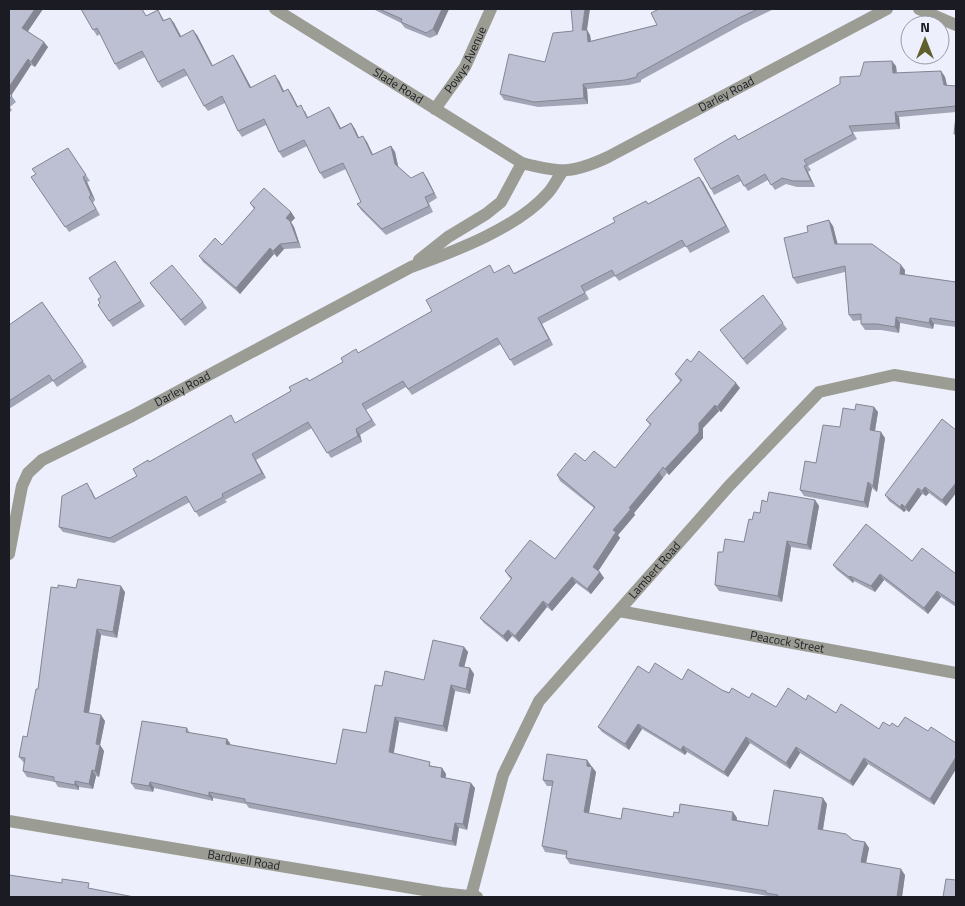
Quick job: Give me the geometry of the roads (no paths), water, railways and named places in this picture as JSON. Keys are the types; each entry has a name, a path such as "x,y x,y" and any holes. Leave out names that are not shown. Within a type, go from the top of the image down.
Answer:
{"street":[{"name":"Slade Road","path":"275,9 522,163"},
{"name":"Powys Avenue","path":"435,109 465,67 491,9"},
{"name":"Darley Road","path":"410,267 448,236 486,214 501,202 522,163 562,172 585,168 887,9"},
{"path":"919,9 956,25"},
{"name":"Darley Road","path":"9,554 22,486 28,473 42,460 132,416 410,267 458,250 528,211 547,194 562,172"},
{"name":"Lambert Road","path":"475,896 503,775 539,702 729,486 819,392 894,375 956,385"},
{"name":"Peacock Street","path":"619,611 956,673"},
{"name":"Bardwell Road","path":"9,821 442,895 475,896"}]}
